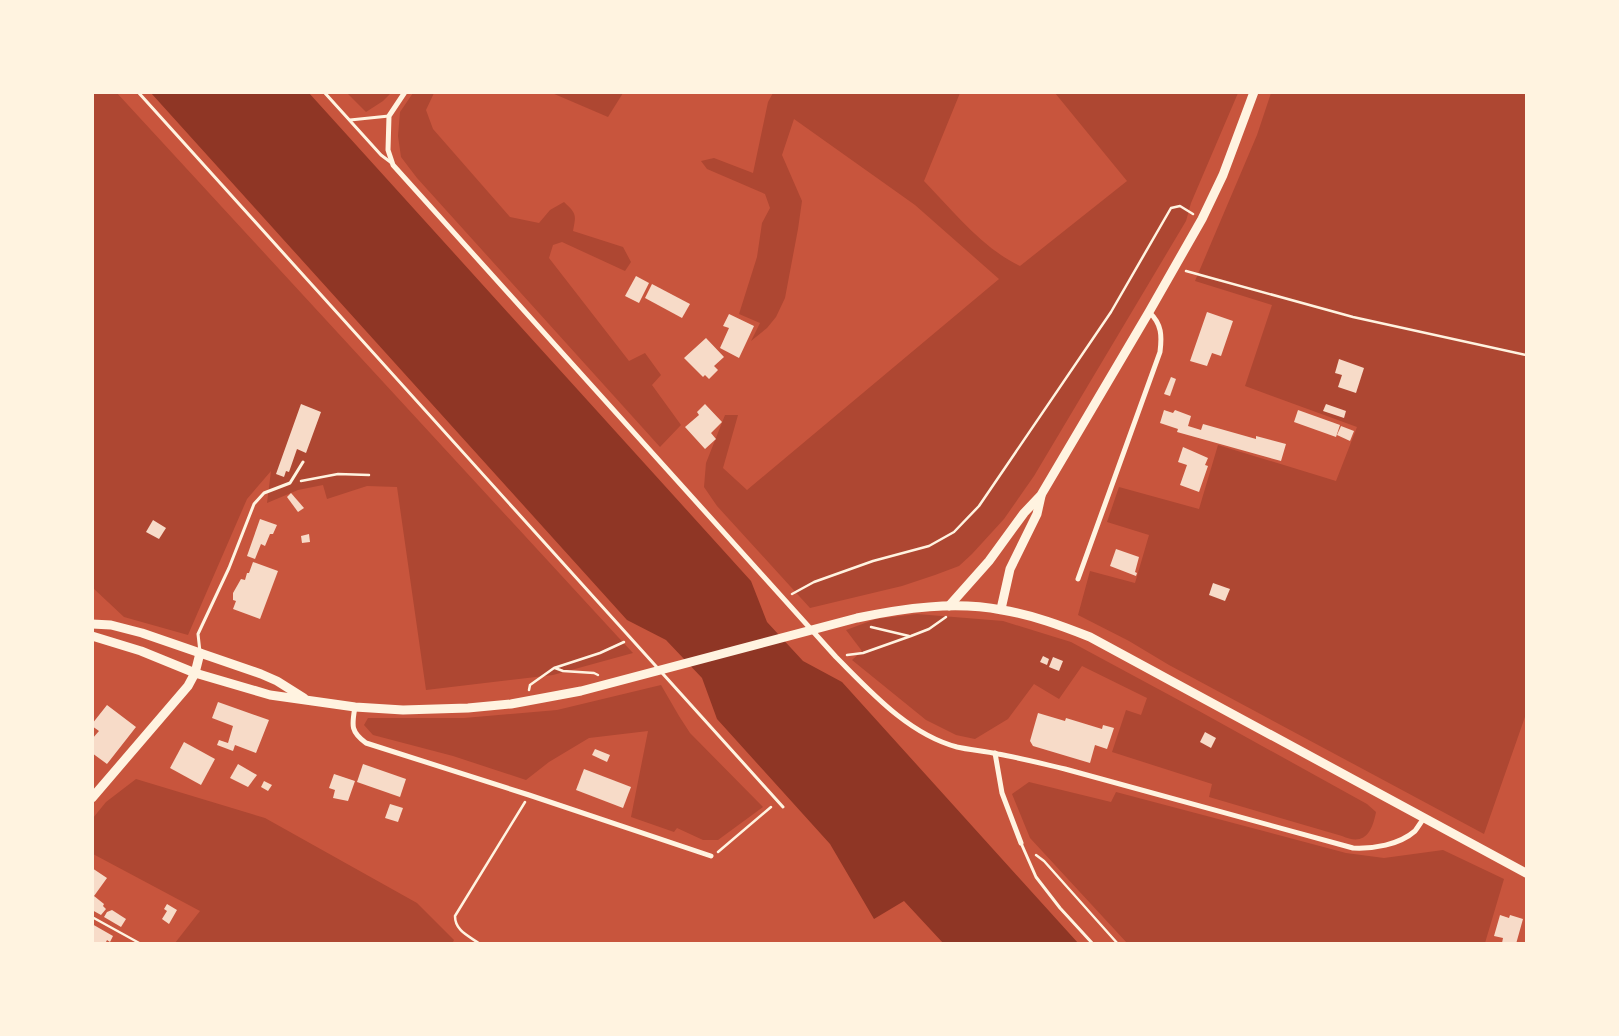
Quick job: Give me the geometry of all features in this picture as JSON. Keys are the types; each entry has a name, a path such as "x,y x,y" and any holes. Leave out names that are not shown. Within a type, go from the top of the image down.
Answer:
{"street":[{"path":"405,92 389,116 388,150 393,165 836,657 870,692 910,724 932,737 956,746 1065,770 1353,848 1370,848 1396,842 1414,831 1424,818"},
{"path":"949,606 989,562 1024,513 1041,495 1202,219 1223,175 1254,92"},
{"path":"1078,579 1160,352 1162,336 1158,320 1149,312"},
{"path":"1001,609 1010,569 1037,514 1041,495"},
{"path":"92,636 141,651 195,673 270,695 355,707 403,710 468,708 528,702 581,691 887,612 949,606 1001,609 1061,626 1090,637 1526,873"},
{"path":"92,624 111,625 142,633 261,674 278,681 306,699"},
{"path":"92,798 188,686 195,673 200,653"},
{"path":"355,707 353,728 356,735 366,743 711,856"},
{"path":"994,753 1002,793 1021,843"}],"lane":[{"path":"138,92 783,807"},
{"path":"324,92 381,156 393,165"},
{"path":"349,120 389,116"},
{"path":"200,653 198,634 229,568 254,504 264,493 290,483 303,462"},
{"path":"1021,843 1036,877 1060,908 1093,944"}],"path":[{"path":"785,599 814,582 873,561 929,546 954,532 979,506 1111,312 1171,208 1180,206 1202,219"},
{"path":"1174,268 1353,317 1526,355"},
{"path":"290,483 338,474 369,475"},
{"path":"848,655 863,653 929,629 946,617 949,606"},
{"path":"858,618 873,628 910,636"},
{"path":"528,702 530,685 554,668 600,653 631,638"},
{"path":"554,668 563,671 594,673 612,683"},
{"path":"480,944 459,930 455,922 455,916 529,795"},
{"path":"711,856 737,837 778,801"},
{"path":"1021,843 1044,862 1118,944"},
{"path":"92,917 141,944"}],"shaded area":[{"path":"116,92 633,653 553,675 426,690 397,487 367,486 327,499 323,485 298,490 267,503 271,471 247,499 188,635 124,617 93,588 92,93"},
{"path":"151,93 309,93 751,581 767,622 803,661 842,682 1078,943 943,943 904,901 874,919 830,844 717,719 702,678 666,640 627,620"},
{"path":"347,93 391,93 383,101 366,112"},
{"path":"413,93 434,93 426,110 433,129 510,217 539,223 550,210 564,202 575,215 573,231 623,247 631,262 625,271 562,242 553,245 549,258 629,361 645,353 661,375 652,385 681,425 660,447 417,178 401,157 398,136 400,112"},
{"path":"552,93 623,93 608,117"},
{"path":"773,93 960,93 924,181 981,239 1020,266 1127,181 1055,93 1238,93 1191,203 1186,221 1034,476 1004,519 959,566 902,586 810,608 717,506 704,487 706,463 725,415 738,415 723,468 747,490 999,279 915,205 794,119 782,155 802,201 785,298 776,317 767,328 751,341 760,323 739,314 757,257 762,223 770,208 765,194 707,169 701,161 714,158 753,173 768,102"},
{"path":"1271,93 1526,93 1526,714 1484,834 1078,615 1090,571 1135,583 1149,535 1107,522 1119,487 1199,509 1218,445 1336,481 1357,427 1245,386 1272,305 1195,281 1257,135"},
{"path":"917,614 1003,621 1071,642 1367,804 1376,812 1372,826 1366,836 1350,839 1209,797 1212,784 1112,752 1126,710 1141,715 1147,698 1082,666 1059,699 1034,684 1008,719 975,739 956,735 926,720 852,660 862,651 846,630 876,619"},
{"path":"661,685 690,733 763,807 718,840 703,840 677,828 674,832 631,817 648,731 589,738 549,762 526,780 453,756 373,735 364,725 368,718 464,718 557,710"},
{"path":"136,779 265,818 417,903 454,940 452,944 175,943 200,911 93,854 93,818 106,802"},
{"path":"1029,782 1111,802 1116,792 1346,853 1384,858 1443,850 1504,879 1485,943 1127,943 1030,838 1012,794"}],"building":[{"path":"636,276 649,283 639,303 625,296"},
{"path":"652,284 690,304 682,318 645,298"},
{"path":"1207,312 1233,321 1221,356 1212,353 1207,366 1190,361"},
{"path":"729,314 754,326 739,358 720,348 729,328 723,326"},
{"path":"706,338 724,357 714,366 718,370 709,379 705,375 703,377 684,358"},
{"path":"1339,359 1364,368 1356,393 1338,387 1342,375 1335,373"},
{"path":"1171,377 1176,379 1170,396 1164,394"},
{"path":"301,404 321,412 306,453 297,449 289,472 286,471 284,477 276,474"},
{"path":"705,404 722,422 711,433 716,439 705,449 685,427 699,415 697,412"},
{"path":"1326,404 1346,411 1344,418 1323,411"},
{"path":"1164,410 1173,413 1175,410 1191,416 1188,426 1201,430 1203,424 1256,439 1256,436 1286,444 1281,461 1177,432 1178,429 1160,423"},
{"path":"1298,410 1340,425 1336,437 1294,422"},
{"path":"1341,426 1354,431 1350,441 1337,435"},
{"path":"1183,447 1208,458 1205,465 1208,466 1199,492 1180,485 1187,465 1178,462"},
{"path":"291,493 304,508 298,512 287,497"},
{"path":"260,519 277,525 273,534 270,534 265,546 261,544 255,559 247,556"},
{"path":"153,520 166,528 159,539 146,532"},
{"path":"309,534 310,542 302,543 301,536"},
{"path":"1116,549 1139,557 1135,572 1137,573 1136,576 1110,566"},
{"path":"253,562 278,571 260,619 233,609 236,601 233,600 233,593 241,579 245,580"},
{"path":"1213,583 1230,589 1225,601 1209,595"},
{"path":"1043,656 1049,659 1047,665 1040,662"},
{"path":"1053,657 1063,661 1059,671 1049,667"},
{"path":"218,702 269,720 256,753 235,745 233,751 217,745 219,740 228,743 233,726 212,718"},
{"path":"107,705 136,727 107,764 92,753 92,739 99,731 92,724"},
{"path":"1038,713 1065,721 1066,718 1102,729 1103,725 1114,728 1107,749 1095,745 1090,763 1033,746 1030,741"},
{"path":"1205,732 1216,738 1211,748 1200,742"},
{"path":"184,742 215,759 201,785 170,768"},
{"path":"595,749 610,755 607,762 592,755"},
{"path":"238,764 257,775 248,787 230,778"},
{"path":"363,764 406,779 400,797 357,782"},
{"path":"584,769 631,787 623,808 576,790"},
{"path":"334,774 355,781 348,801 333,798 335,790 329,788"},
{"path":"264,781 272,785 268,791 261,787"},
{"path":"390,804 403,808 398,822 385,818"},
{"path":"92,868 107,878 94,896 104,904 103,906 106,909 101,915 92,910"},
{"path":"167,904 177,910 169,924 162,919 167,911 164,909"},
{"path":"112,910 126,919 121,927 104,917 107,912"},
{"path":"1500,915 1509,918 1510,915 1523,919 1516,944 1502,943 1503,938 1494,936"},
{"path":"92,924 113,936 110,942 107,940 105,944 92,944"}]}
